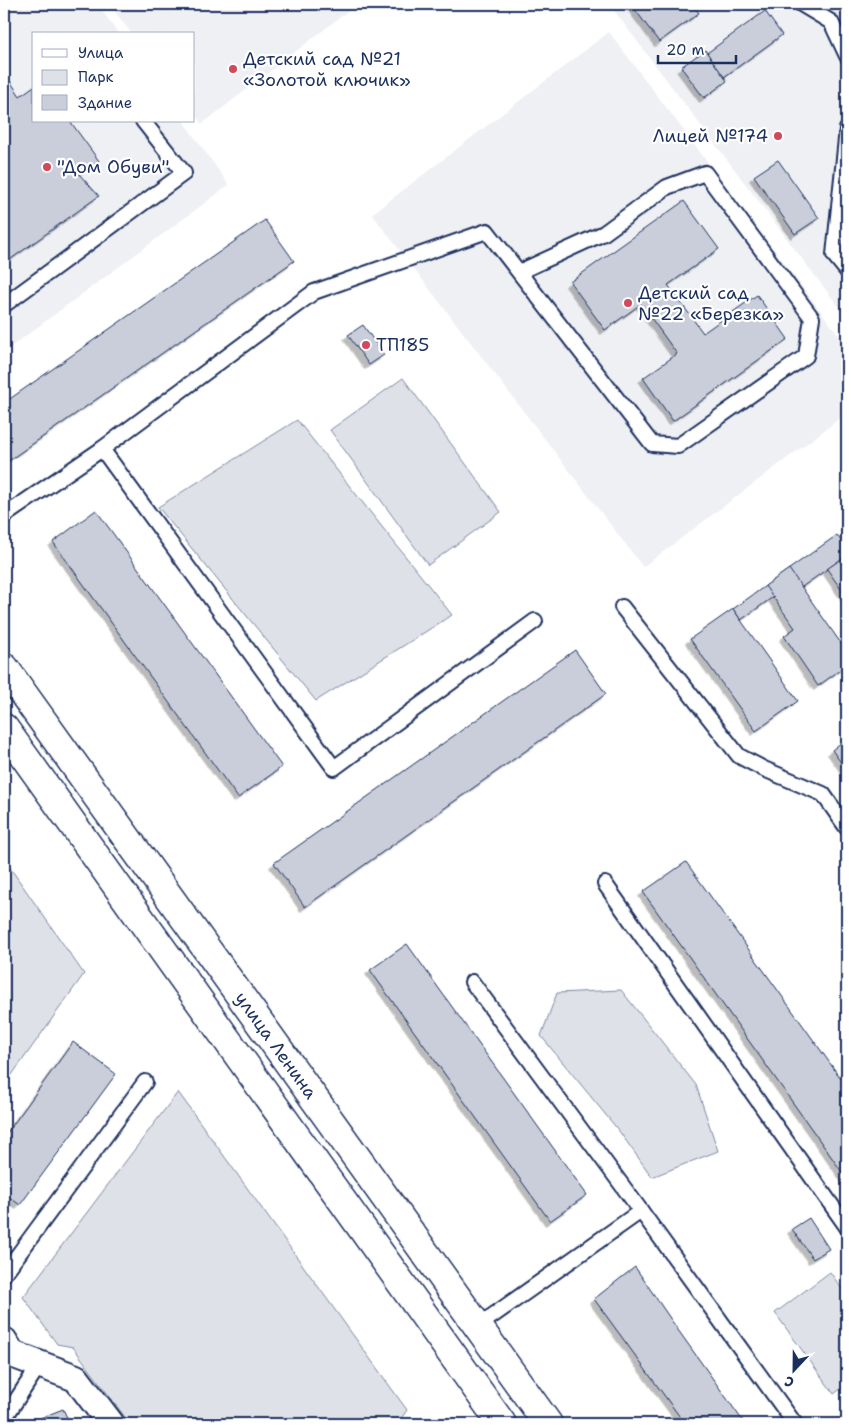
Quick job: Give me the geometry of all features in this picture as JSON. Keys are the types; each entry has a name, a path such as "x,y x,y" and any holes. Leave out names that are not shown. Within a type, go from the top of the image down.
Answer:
{"main road":[{"name":"улица Ленина","path":"4,667 548,1424"},
{"name":"улица Ленина","path":"4,728 502,1424"}],"street":[{"path":"4,1341 12,1354 76,1378 111,1424"}],"lane":[{"path":"801,4 831,22 847,56"},
{"path":"4,305 184,173 144,122"},
{"path":"847,129 834,255 847,271"},
{"path":"4,516 102,449 314,292 487,231 652,444 678,446 806,356 812,318 705,173 667,187 604,233 519,272"},
{"path":"102,449 334,768 535,621"},
{"path":"622,607 739,756 823,794 847,828"},
{"path":"605,884 847,1226"},
{"path":"472,982 641,1210 795,1424"},
{"path":"4,1274 145,1082"},
{"path":"478,1326 641,1210"},
{"path":"4,1420 40,1364"}],"shaded area":[{"path":"4,4 97,4 118,32 32,32 32,122 184,122 229,185 4,352"},
{"name":"Детский сад №21 «Золотой ключик»","path":"109,4 357,4 202,124 195,114 195,32 130,32"},
{"name":"Лицей №174","path":"609,4 847,4 847,317 809,268"},
{"name":"Детский сад №22 «Березка»","path":"609,32 847,346 847,413 643,567 372,214"}],"green space":[{"path":"403,378 501,512 428,565 330,430"},
{"path":"297,420 452,615 316,701 158,507"},
{"path":"4,859 84,974 4,1086"},
{"path":"621,990 696,1085 718,1151 652,1177 619,1131 541,1036 557,993"},
{"path":"178,1092 407,1410 397,1424 130,1424 73,1347 57,1344 23,1297"},
{"path":"830,1272 847,1296 847,1384 834,1394 775,1313"}],"building":[{"path":"631,4 692,4 699,13 659,42"},
{"path":"765,11 782,35 724,77 707,53"},
{"path":"705,50 727,81 704,98 681,67"},
{"name":"\"Дом Обуви\"","path":"6,75 20,96 32,87 32,122 71,122 99,161 79,174 99,196 4,264 4,76"},
{"path":"778,160 819,218 795,234 754,176"},
{"path":"684,201 719,249 668,285 703,333 757,295 788,339 673,421 643,378 677,354 641,304 605,330 570,282"},
{"path":"265,220 294,261 4,464 4,403"},
{"name":"ТП185","path":"363,325 384,355 369,365 348,335"},
{"path":"96,510 282,767 238,798 53,542"},
{"path":"837,535 847,549 847,555 778,604 773,597 741,620 733,609"},
{"path":"847,555 847,598 827,569"},
{"path":"789,569 847,652 847,665 818,686 784,636 795,628 765,586"},
{"path":"733,609 798,701 756,731 690,639"},
{"path":"575,650 606,694 305,907 274,863"},
{"path":"847,738 847,771 832,750"},
{"path":"686,862 847,1087 847,1179 643,892"},
{"path":"407,944 587,1195 550,1221 370,970"},
{"path":"73,1042 116,1074 20,1205 4,1193 4,1137"},
{"path":"809,1218 829,1249 813,1259 792,1229"},
{"path":"635,1267 745,1424 685,1424 594,1299"},
{"path":"63,1409 70,1424 25,1424"}],"place":[{"name":"Детский сад №21 «Золотой ключик»","path":"233,69"},
{"name":"Лицей №174","path":"778,136"},
{"name":"\"Дом Обуви\"","path":"47,167"},
{"name":"Детский сад №22 «Березка»","path":"628,303"},
{"name":"ТП185","path":"366,345"}]}
